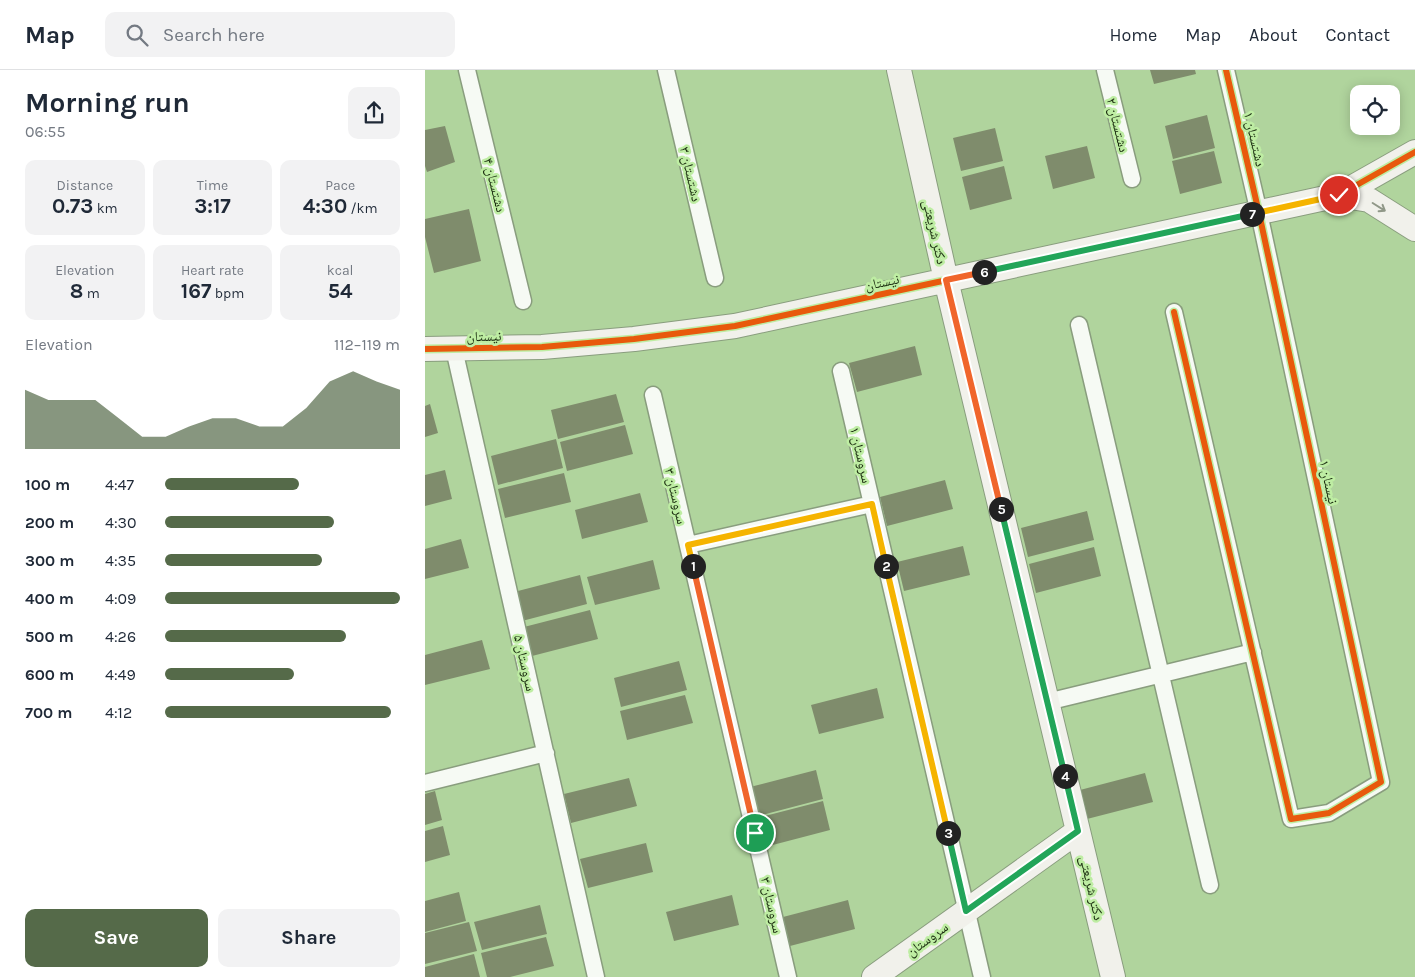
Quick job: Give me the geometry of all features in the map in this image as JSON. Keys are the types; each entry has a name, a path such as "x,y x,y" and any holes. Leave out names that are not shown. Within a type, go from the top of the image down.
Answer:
{"street":[{"name":"دشتستان ۴","path":"467,70 523,301"},
{"name":"دشتستان ۳","path":"666,70 715,278"},
{"name":"دکتر شریعتی","path":"899,70 946,280 1113,977"},
{"name":"دشتستان ۲","path":"1105,70 1132,179"},
{"name":"دشتستان ۱","path":"1226,70 1259,213"},
{"path":"1339,195 1415,152"},
{"name":"نیستان","path":"425,349 542,347 735,326 1339,195"},
{"path":"1339,195 1369,200 1415,229"},
{"name":"نیستان ۱","path":"1253,652 1291,820 1329,813 1381,782 1259,213"},
{"path":"1047,702 1253,652 1174,312"},
{"path":"1079,325 1210,885"},
{"name":"سروستان ۵","path":"454,349 596,977"},
{"name":"سروستان ۱","path":"841,371 982,977"},
{"name":"سروستان ۳","path":"653,395 789,977"},
{"path":"688,545 872,504"},
{"path":"425,783 546,753"},
{"name":"سروستان","path":"874,977 1078,831"}],"green space":[{"path":"425,70 1415,70 1415,977 425,977"}],"building":[{"path":"1150,70 1195,70 1196,74 1154,84"},
{"path":"1207,115 1215,148 1173,159 1165,126"},
{"path":"445,126 455,162 427,172 425,166 425,130"},
{"path":"995,128 1003,161 961,171 953,138"},
{"path":"1087,146 1095,178 1053,189 1045,156"},
{"path":"1214,151 1222,183 1180,194 1172,161"},
{"path":"1004,166 1012,199 970,210 962,177"},
{"path":"469,209 481,261 434,273 425,237 425,219"},
{"path":"915,346 922,375 857,392 849,363"},
{"path":"616,394 624,422 558,439 551,410"},
{"path":"430,404 438,433 425,437 425,406"},
{"path":"625,425 633,454 567,471 560,442"},
{"path":"556,439 563,468 498,485 491,456"},
{"path":"445,470 452,499 425,506 425,475"},
{"path":"564,473 571,502 505,518 498,489"},
{"path":"945,480 953,509 887,526 880,497"},
{"path":"640,493 648,522 582,539 575,510"},
{"path":"1087,511 1094,540 1028,557 1021,528"},
{"path":"461,539 469,568 425,579 425,549"},
{"path":"963,546 970,575 904,591 897,562"},
{"path":"1094,547 1101,576 1036,593 1029,564"},
{"path":"653,560 660,589 595,605 587,577"},
{"path":"580,575 587,604 522,621 514,592"},
{"path":"590,610 598,639 532,656 524,627"},
{"path":"482,640 490,669 425,685 425,655"},
{"path":"679,661 687,690 621,707 614,678"},
{"path":"877,688 884,718 819,734 811,705"},
{"path":"685,695 693,723 627,740 620,711"},
{"path":"816,770 823,799 758,816 750,787"},
{"path":"1145,773 1153,802 1087,819 1080,790"},
{"path":"629,778 637,806 571,823 564,794"},
{"path":"435,791 442,820 425,825 425,794"},
{"path":"823,801 830,830 765,847 757,818"},
{"path":"443,826 450,855 425,862 425,831"},
{"path":"646,843 653,872 588,888 580,859"},
{"path":"459,892 466,921 425,932 425,901"},
{"path":"732,895 739,925 674,941 666,912"},
{"path":"848,900 855,929 790,946 783,917"},
{"path":"540,905 547,934 482,950 474,922"},
{"path":"469,922 477,951 425,964 425,933"},
{"path":"546,937 554,966 510,977 487,977 481,953"},
{"path":"474,954 480,977 425,977 425,967"}],"cycle path":[{"path":"1174,312 1291,819 1329,813 1381,782 1259,213 1226,70"},
{"path":"425,349 542,347 634,339 735,326 1339,195 1415,152"}],"route":[{"path":"755,833 688,545 872,504 966,911 1078,831 946,280 1339,195"}]}
